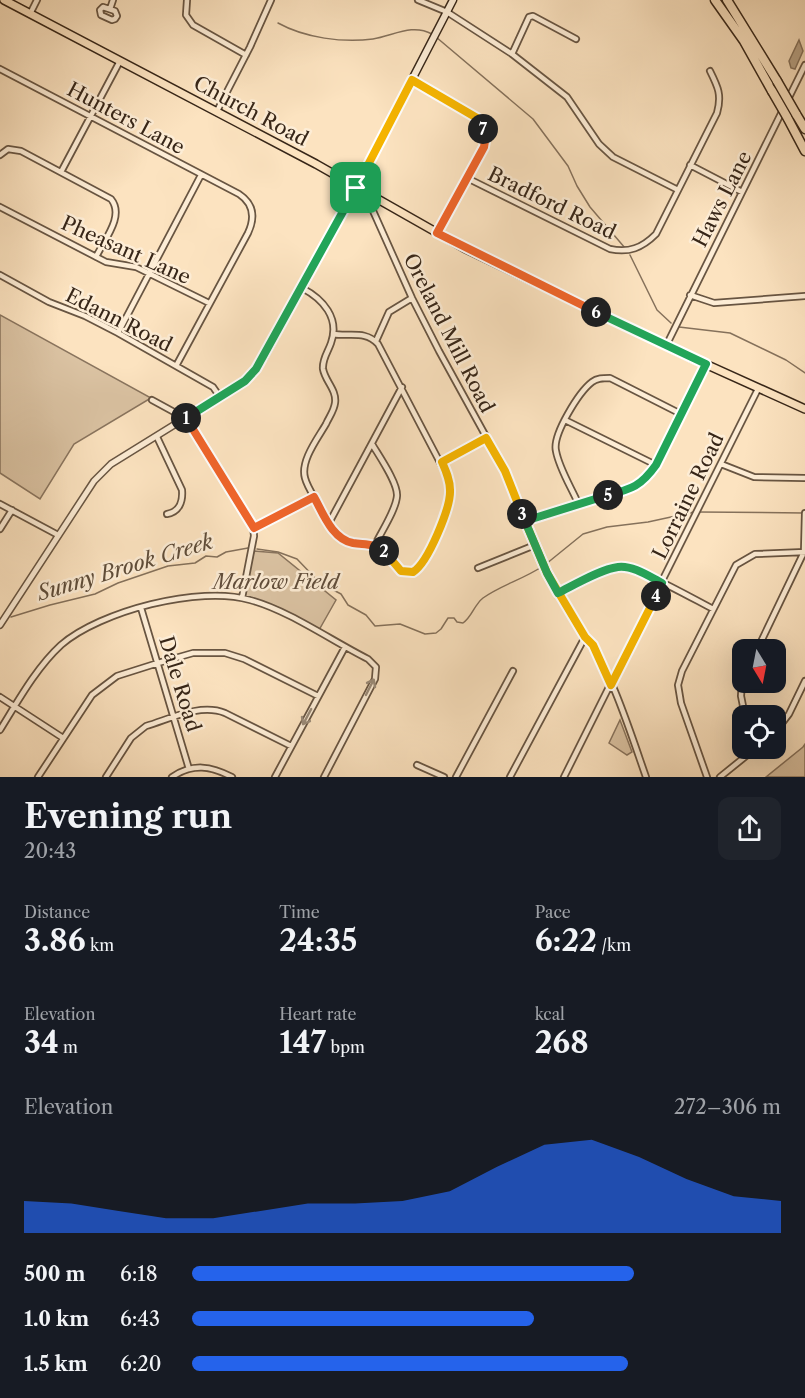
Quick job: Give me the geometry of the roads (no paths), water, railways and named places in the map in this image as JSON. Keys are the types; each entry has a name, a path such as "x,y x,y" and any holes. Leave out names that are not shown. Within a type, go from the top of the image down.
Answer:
{"highway":[{"path":"715,0 744,41 805,151"},
{"path":"726,0 805,129"}],"main road":[{"name":"Church Road","path":"4,0 217,111 437,233 515,273 666,346 805,409"},
{"path":"356,188 453,0"}],"street":[{"path":"30,14 37,0"},
{"path":"110,9 113,0"},
{"path":"186,0 186,15 193,26 246,55"},
{"path":"217,111 271,0"},
{"path":"418,0 447,12 512,54 567,97 599,144 613,157 678,190"},
{"path":"512,54 529,17 533,16 576,39"},
{"path":"61,172 120,61"},
{"name":"Haws Lane","path":"666,346 805,65"},
{"name":"Hunters Lane","path":"0,69 238,194 249,203 253,212 253,223 209,303"},
{"name":"Bradford Road","path":"467,178 610,249 620,251 636,249 656,234 717,113 721,99 710,71"},
{"path":"412,80 477,118 483,127 484,147 437,233"},
{"path":"0,155 8,149 18,149 110,197 116,205 116,218 96,256"},
{"path":"690,165 742,192"},
{"path":"118,333 201,175"},
{"path":"0,625 101,473 111,464 245,381 256,369 356,188"},
{"name":"Oreland Mill Road","path":"365,193 412,298 505,471 535,545 558,593 585,637 593,645 646,777"},
{"name":"Pheasant Lane","path":"0,207 96,256 112,263 136,267 209,303"},
{"name":"Edann Road","path":"0,275 50,302 118,333 216,389 220,397"},
{"path":"302,288 318,297 328,308 332,321 333,334 323,363 325,375 334,394 335,405 304,467 305,478 337,535 345,540 375,545 385,552 399,570 413,572 421,566 448,509 450,487 442,462 376,341 359,334 333,334"},
{"path":"690,295 714,303 805,297"},
{"path":"376,341 389,312 412,298"},
{"path":"176,366 209,303"},
{"path":"525,521 578,503 631,489 647,478 656,465 706,364"},
{"path":"578,503 556,453 555,443 565,420 584,390 593,381 610,378 681,414"},
{"path":"329,524 402,387"},
{"name":"Lorraine Road","path":"564,777 758,389"},
{"path":"152,400 185,418 254,528 242,598"},
{"path":"565,420 656,465"},
{"path":"156,437 180,484 182,494 179,508 167,514"},
{"path":"442,462 486,438"},
{"path":"372,444 397,495 375,545"},
{"path":"721,464 754,477 805,478"},
{"path":"254,528 314,497"},
{"path":"0,504 58,536"},
{"path":"0,529 12,510"},
{"path":"762,639 805,552 805,514"},
{"path":"478,568 535,545"},
{"path":"707,777 681,703 678,685 682,671 736,565 755,554 805,552"},
{"path":"558,593 587,578 620,566 637,570 712,609"},
{"path":"0,730 46,661 70,638 99,622 141,608 191,596 219,595 242,598 261,603 281,613 368,659 376,667 375,679 324,777"},
{"name":"Dale Road","path":"141,608 189,769"},
{"path":"510,777 585,637"},
{"path":"275,777 345,647"},
{"path":"38,777 85,704 105,685 123,674 158,663 193,653 225,653 244,658 318,696"},
{"path":"456,777 513,671"},
{"path":"786,718 805,681"},
{"path":"0,697 63,738"},
{"path":"106,777 138,731 146,726 202,710 216,710 291,746"},
{"path":"720,777 742,759"},
{"path":"417,765 444,777"},
{"path":"172,777 189,769 208,767 232,777"}],"waterway":[{"path":"278,23 312,36 337,40 373,39 410,30 432,34"},
{"path":"436,37 533,119 568,166 590,207 625,248"},
{"path":"630,255 657,310 671,323"},
{"path":"679,327 730,333 786,360 805,373"},
{"name":"Sunny Brook Creek","path":"546,564 583,534 607,527 648,522 694,512"},
{"name":"Sunny Brook Creek","path":"698,512 804,513"},
{"name":"Sunny Brook Creek","path":"11,617 95,594 118,583 168,566 195,563 206,556 217,557 226,552 248,548"},
{"name":"Sunny Brook Creek","path":"257,549 278,552 297,559 320,583 341,594 348,605 366,615 375,626 400,624 425,634 436,633 448,618 454,618 457,622 463,623 483,598 543,566"}],"park label":[{"name":"Marlow Field","path":"276,582"}]}
